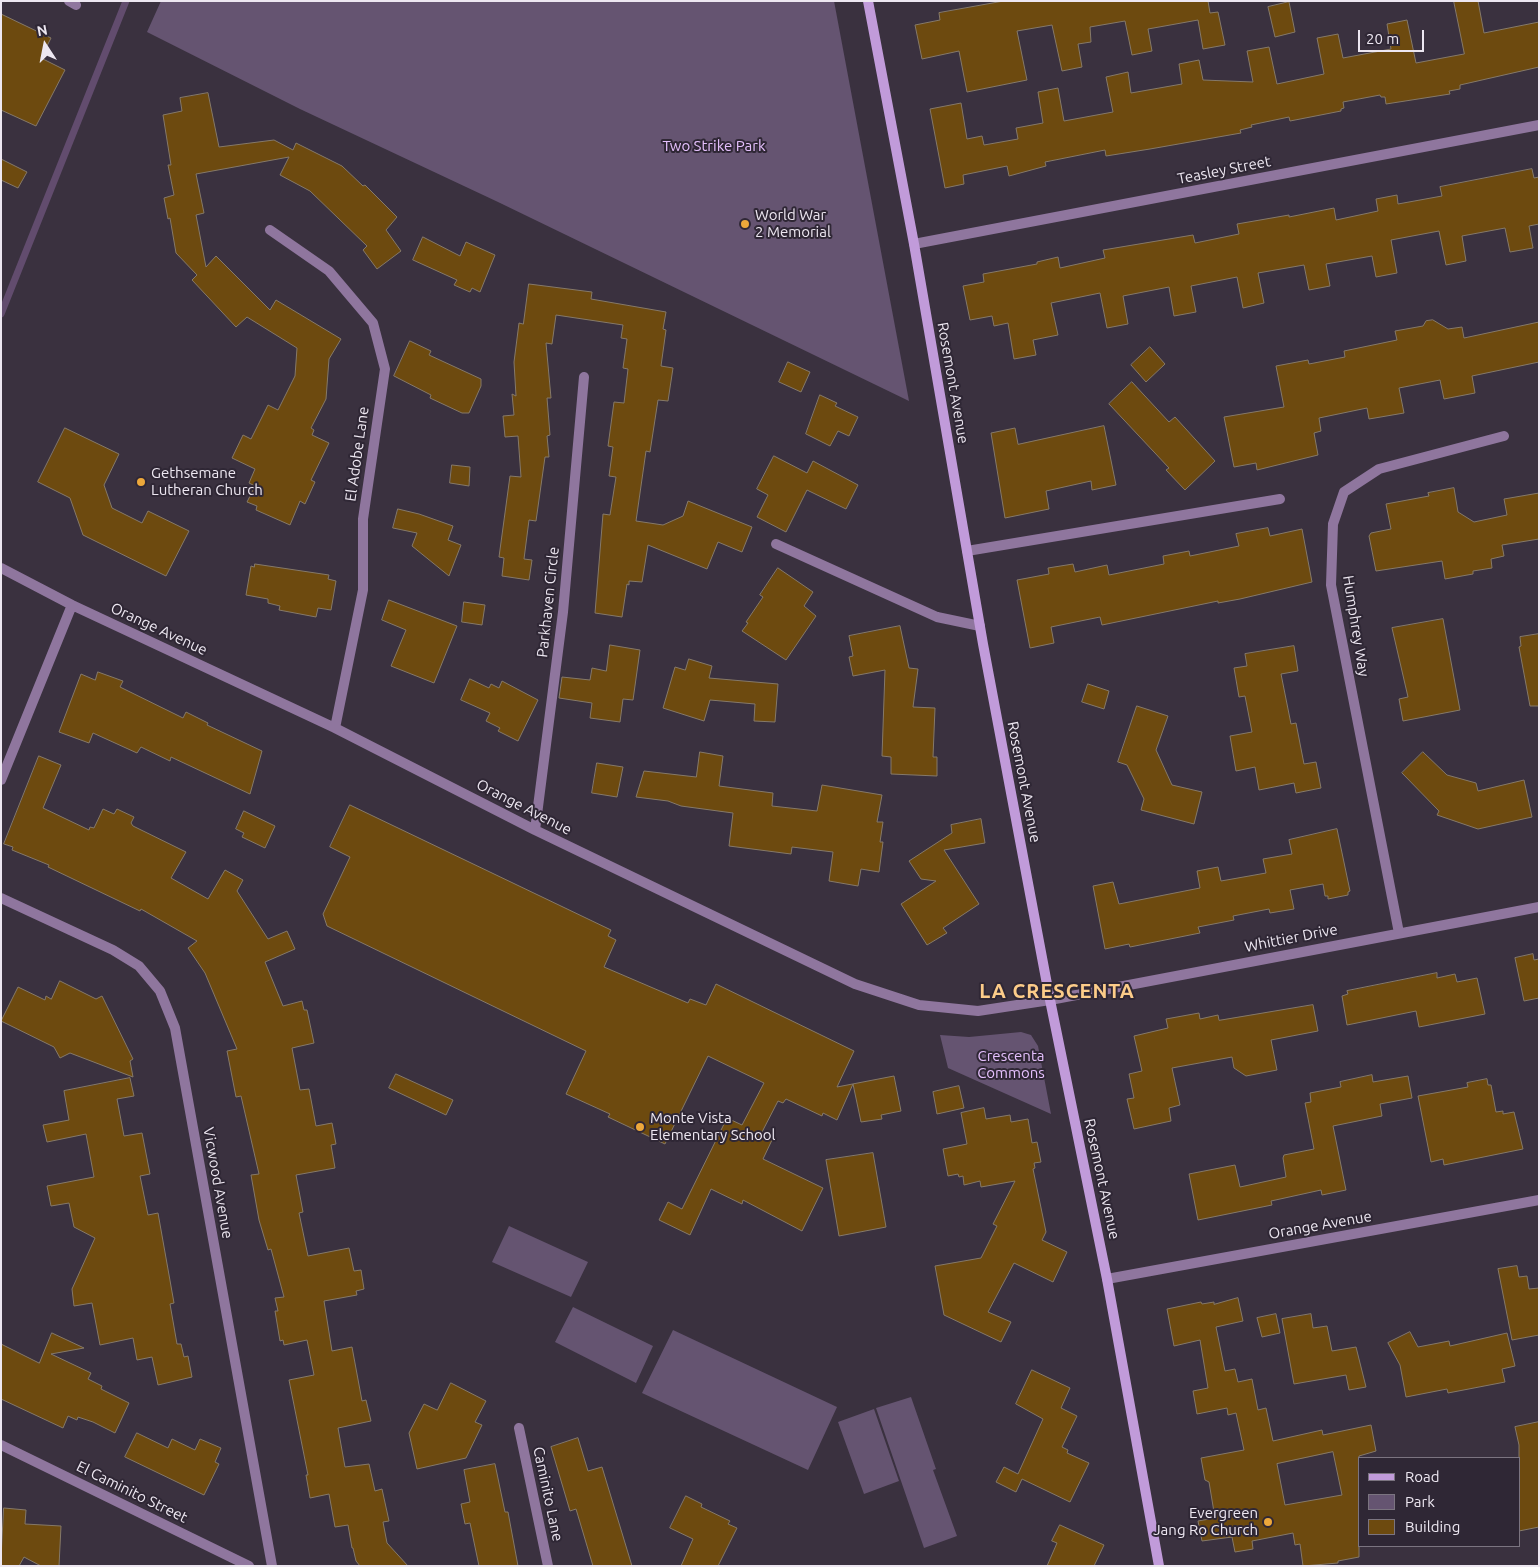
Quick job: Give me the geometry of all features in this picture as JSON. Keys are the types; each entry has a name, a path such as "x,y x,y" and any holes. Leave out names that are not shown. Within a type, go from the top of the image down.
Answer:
{"street":[{"name":"Rosemont Avenue","path":"868,1 914,244 980,626 1050,1000 1107,1279 1160,1566"},
{"name":"Teasley Street","path":"914,244 1539,125"},
{"name":"El Adobe Lane","path":"270,230 329,271 373,323 385,370 363,519 363,590 335,728"},
{"name":"Parkhaven Circle","path":"535,830 564,612 584,376"},
{"name":"Humphrey Way","path":"1399,933 1332,585 1333,524 1344,492 1379,469 1504,436"},
{"path":"967,551 1280,499"},
{"path":"776,544 937,617 980,626"},
{"name":"Orange Avenue","path":"1,568 72,605 335,728 535,830 856,984 919,1005 978,1010 1050,1000"},
{"path":"1,780 72,605"},
{"name":"Vicwood Avenue","path":"1,898 113,950 140,966 160,991 175,1028 272,1566"},
{"name":"Whittier Drive","path":"1050,1000 1539,907"},
{"name":"Orange Avenue","path":"1107,1279 1539,1200"},
{"name":"Caminito Lane","path":"519,1428 548,1566"},
{"name":"El Caminito Street","path":"1,1446 249,1566"}],"green space":[{"name":"Two Strike Park","path":"161,1 834,1 909,401 498,202 300,109 147,32"},
{"name":"Crescenta Commons","path":"1021,1032 1031,1035 1038,1046 1051,1114 948,1068 940,1035 969,1037"},
{"path":"509,1226 588,1262 571,1297 492,1262"},
{"path":"573,1307 653,1346 636,1383 555,1342"},
{"path":"673,1330 837,1407 808,1470 642,1393"},
{"path":"911,1397 936,1469 933,1470 957,1536 924,1548 876,1408"},
{"path":"874,1409 899,1481 864,1494 838,1422"}],"building":[{"path":"1004,1 1208,1 1210,13 1218,12 1225,45 1203,49 1198,20 1148,29 1152,51 1132,55 1125,21 1090,27 1091,42 1078,44 1082,67 1062,71 1052,25 1017,31 1027,80 967,92 959,51 922,59 915,25 940,20 939,13"},
{"path":"1454,1 1478,1 1484,33 1539,22 1539,67 1460,85 1460,89 1449,91 1450,94 1386,104 1385,97 1380,95 1343,102 1344,108 1341,111 1290,121 1289,117 1251,125 1252,127 1240,130 1241,133 1106,156 1105,150 1045,162 1046,166 1009,176 1007,166 963,175 964,184 945,188 930,109 961,103 967,139 982,136 984,145 1018,139 1016,128 1043,123 1038,92 1058,88 1064,121 1113,112 1106,77 1128,72 1131,93 1182,84 1179,64 1199,60 1203,80 1253,82 1247,51 1269,47 1277,84 1324,74 1317,38 1338,34 1343,58 1391,49 1387,24 1407,20 1416,63 1464,54"},
{"path":"1289,2 1295,32 1275,37 1268,7"},
{"path":"1,14 51,38 41,58 65,70 36,126 1,110"},
{"path":"208,93 219,147 274,140 293,150 296,143 342,166 363,186 365,185 397,217 386,230 401,251 377,269 363,250 367,246 310,191 280,175 289,157 196,174 204,213 196,215 206,267 216,256 270,310 276,300 341,339 329,359 326,399 311,428 314,430 312,435 329,443 311,480 315,482 305,504 300,501 290,525 256,510 257,506 247,502 255,486 249,483 255,469 232,458 243,435 251,439 268,405 278,410 295,376 297,348 247,317 236,327 192,280 197,275 176,253 170,218 168,219 164,198 174,195 168,165 171,165 163,115 182,111 180,98"},
{"path":"1,159 27,172 18,188 1,180"},
{"path":"1532,169 1534,178 1539,177 1539,224 1529,226 1533,248 1510,252 1505,228 1462,236 1466,261 1446,265 1439,231 1391,240 1397,273 1376,277 1372,256 1326,264 1330,286 1309,290 1304,265 1258,273 1264,303 1243,308 1237,277 1191,286 1196,312 1174,316 1169,287 1123,296 1128,324 1107,328 1100,293 1051,303 1058,335 1033,340 1036,355 1014,359 1008,323 994,326 992,316 970,320 963,286 984,282 983,274 1037,264 1037,262 1058,257 1060,268 1105,258 1103,250 1193,235 1195,243 1239,234 1237,224 1289,215 1289,217 1334,208 1336,220 1378,211 1376,199 1397,195 1398,204 1442,196 1440,187"},
{"path":"423,237 460,256 466,242 495,255 480,292 472,288 470,292 454,285 457,280 413,260"},
{"path":"529,284 592,292 591,299 666,312 663,329 666,330 661,366 673,368 668,401 658,400 650,452 646,451 636,521 663,525 683,516 688,501 752,527 742,552 718,542 707,569 648,545 642,582 629,581 629,585 627,584 622,617 595,613 603,514 610,515 616,477 609,476 613,447 608,446 614,402 624,403 628,369 623,368 627,339 621,338 623,325 556,315 552,344 546,343 551,398 547,398 550,435 547,436 549,457 545,457 536,521 529,520 524,559 532,560 529,580 502,576 504,558 499,557 510,476 521,477 518,436 505,437 503,416 514,415 512,394 516,396 514,362 519,323 523,324"},
{"path":"1433,320 1448,329 1462,327 1464,338 1539,322 1539,362 1472,376 1475,393 1444,399 1440,380 1399,388 1404,413 1369,419 1367,408 1319,418 1321,431 1314,433 1318,455 1257,470 1256,463 1234,467 1224,417 1284,407 1276,366 1308,360 1309,364 1345,357 1344,351 1397,340 1395,331 1423,326 1426,321"},
{"path":"410,341 431,351 429,355 481,379 481,386 469,413 462,413 430,398 431,395 394,376"},
{"path":"1150,347 1165,364 1146,382 1131,365"},
{"path":"788,362 810,372 801,392 779,382"},
{"path":"1132,382 1169,422 1175,417 1215,461 1185,490 1166,470 1169,468 1109,404"},
{"path":"820,395 837,403 835,406 858,417 849,436 838,431 830,446 806,434"},
{"path":"1104,426 1116,485 1092,490 1091,481 1046,491 1049,509 1005,518 991,433 1015,428 1018,444"},
{"path":"65,428 119,454 104,485 112,508 142,523 148,511 189,531 166,576 83,535 70,498 38,482"},
{"path":"774,456 807,473 813,461 858,485 846,509 807,490 786,532 757,517 768,495 757,489"},
{"path":"452,465 470,467 469,486 450,483"},
{"path":"1454,488 1458,512 1474,522 1507,515 1504,499 1539,493 1539,539 1502,545 1504,556 1491,559 1492,568 1473,571 1473,574 1445,579 1442,561 1376,571 1369,536 1371,533 1391,529 1386,504 1429,496 1428,493"},
{"path":"398,509 453,526 448,540 461,545 449,576 412,546 417,533 393,528"},
{"path":"1268,528 1270,536 1302,529 1312,582 1240,599 1218,603 1218,601 1102,625 1100,617 1051,627 1054,643 1030,648 1017,580 1049,574 1048,568 1073,564 1075,572 1107,565 1109,575 1164,564 1163,556 1189,551 1190,556 1239,546 1236,534"},
{"path":"255,564 329,575 328,579 336,581 331,610 318,608 316,617 279,610 280,606 268,603 268,599 246,595 251,566 254,567"},
{"path":"778,568 813,592 804,606 816,616 786,660 742,631 763,597 760,595"},
{"path":"389,600 457,626 434,683 391,666 406,630 382,620"},
{"path":"464,602 485,605 482,625 462,622"},
{"path":"1443,619 1460,710 1403,721 1399,699 1408,697 1392,628"},
{"path":"900,626 909,668 918,669 913,707 935,708 933,757 937,757 937,776 891,774 891,757 882,756 885,670 853,676 849,657 853,656 849,636"},
{"path":"1539,634 1539,706 1530,706 1519,647 1521,646 1520,637"},
{"path":"610,645 640,650 633,700 623,699 620,722 590,718 592,703 559,698 562,677 590,680 592,668 606,671"},
{"path":"1294,646 1298,671 1281,674 1291,724 1296,723 1304,764 1316,762 1321,788 1296,793 1294,783 1259,790 1255,767 1236,771 1230,736 1252,732 1245,696 1239,697 1234,668 1247,666 1245,654"},
{"path":"689,659 712,666 709,678 778,684 775,722 754,721 755,704 710,700 704,721 663,708 675,667 685,670"},
{"path":"98,672 123,681 120,687 183,718 186,712 208,723 207,725 262,751 250,794 171,757 170,761 141,747 137,753 93,733 89,743 59,732 81,674 95,680"},
{"path":"470,679 489,688 491,684 499,688 502,681 538,700 518,741 498,731 500,728 486,721 490,713 461,700"},
{"path":"1088,684 1109,691 1104,709 1082,702"},
{"path":"1137,706 1168,716 1156,750 1172,785 1202,792 1194,824 1141,810 1144,799 1127,765 1118,762"},
{"path":"700,752 723,756 719,786 773,793 772,806 817,811 822,785 882,795 877,822 883,822 880,842 883,842 879,872 861,869 858,886 829,881 833,852 792,847 791,854 729,846 733,813 681,806 668,801 636,797 644,771 696,777"},
{"path":"1423,752 1447,775 1476,783 1478,791 1524,780 1532,817 1478,829 1437,815 1439,811 1402,773"},
{"path":"39,756 61,765 43,808 89,830 90,827 94,828 103,809 114,814 117,809 134,817 131,823 133,826 186,852 171,878 208,899 225,870 243,880 237,891 268,939 287,931 295,949 265,962 283,1006 302,1001 304,1010 307,1010 314,1043 292,1048 300,1090 309,1089 316,1126 332,1123 336,1144 331,1145 335,1168 296,1175 303,1212 299,1213 308,1256 349,1248 354,1271 361,1270 364,1289 356,1291 357,1295 324,1301 332,1351 352,1347 362,1401 366,1400 371,1421 338,1428 345,1467 369,1464 375,1491 382,1489 389,1521 383,1522 387,1543 408,1566 360,1566 356,1561 352,1548 348,1525 335,1527 329,1494 310,1498 306,1475 308,1475 289,1380 314,1375 307,1340 284,1345 283,1340 280,1341 275,1311 278,1311 275,1298 284,1297 271,1249 268,1250 259,1220 251,1175 259,1174 241,1096 236,1097 227,1051 237,1049 205,973 188,948 197,941 141,909 140,911 48,867 49,865 12,850 13,847 4,844"},
{"path":"597,763 623,767 617,797 592,793"},
{"path":"350,805 611,930 608,936 616,940 604,967 688,1003 690,999 706,1005 716,984 854,1051 837,1087 894,1076 901,1111 881,1115 882,1119 861,1122 853,1084 837,1120 823,1113 822,1116 786,1099 783,1103 778,1101 761,1134 772,1140 763,1159 823,1188 802,1231 743,1200 742,1204 711,1189 690,1235 659,1220 668,1202 682,1209 727,1118 742,1125 764,1083 708,1056 665,1144 608,1117 610,1114 566,1094 586,1051 327,926 323,914 350,857 330,847"},
{"path":"244,811 275,826 265,848 242,837 244,833 236,829"},
{"path":"981,819 985,843 944,850 979,904 943,928 947,933 927,945 901,904 936,881 921,879 909,861 952,833 951,825"},
{"path":"1337,829 1350,891 1348,895 1328,899 1328,896 1325,896 1323,884 1290,890 1294,909 1270,913 1269,909 1233,916 1234,920 1198,927 1200,933 1130,947 1129,944 1105,949 1093,886 1113,882 1119,904 1200,888 1197,871 1218,867 1221,881 1266,873 1263,859 1292,854 1289,840"},
{"path":"1533,954 1534,960 1539,959 1539,998 1524,1001 1515,958"},
{"path":"1437,973 1437,978 1455,974 1457,982 1477,978 1485,1014 1419,1027 1416,1011 1347,1025 1342,996 1348,994 1347,991"},
{"path":"60,981 96,999 102,996 133,1059 130,1061 133,1077 70,1053 60,1058 54,1047 1,1021 18,987 45,1000 46,996 51,999"},
{"path":"1313,1005 1318,1031 1271,1040 1277,1070 1246,1076 1234,1068 1232,1057 1172,1068 1180,1105 1169,1108 1171,1121 1134,1129 1127,1099 1134,1098 1129,1074 1142,1071 1134,1036 1168,1028 1166,1019 1199,1013 1200,1019 1218,1015 1219,1020"},
{"path":"396,1074 453,1100 446,1115 389,1088"},
{"path":"1372,1075 1373,1082 1408,1076 1412,1098 1380,1104 1382,1116 1333,1126 1346,1190 1322,1195 1321,1190 1271,1201 1272,1205 1198,1220 1189,1174 1235,1165 1240,1187 1286,1177 1284,1155 1314,1149 1305,1103 1311,1102 1310,1093 1341,1087 1340,1082"},
{"path":"130,1078 134,1096 117,1099 124,1136 142,1133 150,1174 140,1176 148,1215 158,1213 174,1303 170,1304 177,1344 181,1344 184,1357 188,1356 192,1377 158,1385 152,1357 137,1360 133,1338 100,1345 92,1303 74,1306 72,1289 95,1238 74,1227 69,1203 51,1206 47,1186 94,1177 86,1134 47,1142 43,1125 69,1120 64,1091"},
{"path":"1487,1079 1488,1085 1491,1085 1496,1112 1503,1111 1503,1114 1514,1112 1523,1149 1444,1165 1443,1159 1431,1162 1418,1096 1468,1087 1467,1083"},
{"path":"959,1086 964,1108 937,1114 933,1092"},
{"path":"984,1108 986,1119 1010,1115 1011,1122 1028,1119 1032,1143 1037,1142 1041,1162 1034,1163 1035,1168 1033,1169 1046,1232 1042,1240 1067,1252 1053,1282 1014,1263 988,1312 1011,1322 1001,1342 944,1315 935,1266 981,1258 997,1226 993,1224 1015,1181 981,1187 980,1181 964,1185 963,1176 959,1177 958,1174 948,1176 943,1149 967,1144 961,1113"},
{"path":"873,1153 886,1227 839,1236 826,1160"},
{"path":"1517,1266 1519,1277 1527,1276 1529,1289 1539,1288 1539,1335 1512,1340 1498,1269"},
{"path":"1238,1298 1243,1321 1216,1327 1225,1371 1235,1369 1238,1382 1252,1379 1258,1410 1266,1408 1273,1441 1322,1430 1323,1435 1371,1425 1376,1451 1358,1457 1359,1557 1338,1561 1338,1563 1303,1566 1300,1544 1295,1545 1293,1533 1252,1541 1253,1549 1235,1552 1232,1537 1202,1541 1198,1521 1215,1518 1209,1482 1205,1480 1201,1458 1244,1450 1236,1413 1228,1415 1227,1408 1197,1414 1193,1391 1208,1388 1200,1340 1174,1346 1167,1309 1201,1302 1202,1304 1214,1302 1214,1304","holes":["1333,1452 1342,1495 1285,1505 1277,1464"]},
{"path":"1276,1314 1280,1333 1262,1337 1257,1318"},
{"path":"1311,1314 1313,1328 1327,1326 1332,1351 1356,1347 1366,1387 1349,1390 1346,1375 1294,1384 1282,1319"},
{"path":"1410,1332 1418,1347 1449,1341 1450,1346 1507,1333 1515,1366 1502,1369 1505,1382 1448,1393 1447,1389 1406,1397 1400,1365 1388,1343"},
{"path":"52,1333 84,1348 51,1354 91,1373 88,1379 102,1386 101,1389 129,1403 115,1433 93,1422 78,1417 77,1420 68,1416 63,1428 1,1399 1,1344 39,1363"},
{"path":"1032,1370 1070,1388 1061,1408 1077,1416 1062,1447 1068,1450 1067,1453 1089,1463 1070,1502 1022,1479 1016,1492 996,1482 1004,1467 1018,1474 1043,1419 1016,1404"},
{"path":"451,1383 486,1401 475,1422 482,1425 466,1458 417,1469 409,1433 424,1404 437,1410"},
{"path":"1539,1422 1539,1527 1520,1531 1520,1457 1515,1427"},
{"path":"137,1433 168,1448 172,1439 195,1450 200,1439 221,1448 215,1462 219,1464 204,1495 125,1457"},
{"path":"578,1438 588,1471 602,1467 632,1566 593,1566 576,1509 570,1511 551,1447"},
{"path":"495,1464 505,1512 508,1512 518,1566 479,1566 470,1523 465,1524 461,1504 470,1502 464,1470"},
{"path":"686,1496 702,1504 701,1507 730,1521 728,1524 737,1528 718,1566 681,1566 693,1539 670,1528"},
{"path":"4,1508 26,1510 25,1524 61,1526 59,1566 41,1566 24,1557 19,1566 1,1566"},
{"path":"1060,1525 1104,1545 1094,1566 1047,1566 1057,1543 1052,1541"}],"waterway":[{"path":"1,314 126,1"}],"place":[{"name":"World War 2 Memorial","path":"745,224"},
{"name":"Gethsemane Lutheran Church","path":"141,482"},
{"name":"Monte Vista Elementary School","path":"640,1127"},
{"name":"Evergreen Jang Ro Church","path":"1268,1522"}],"district":[{"name":"LA CRESCENTA","path":"1057,991"}]}
